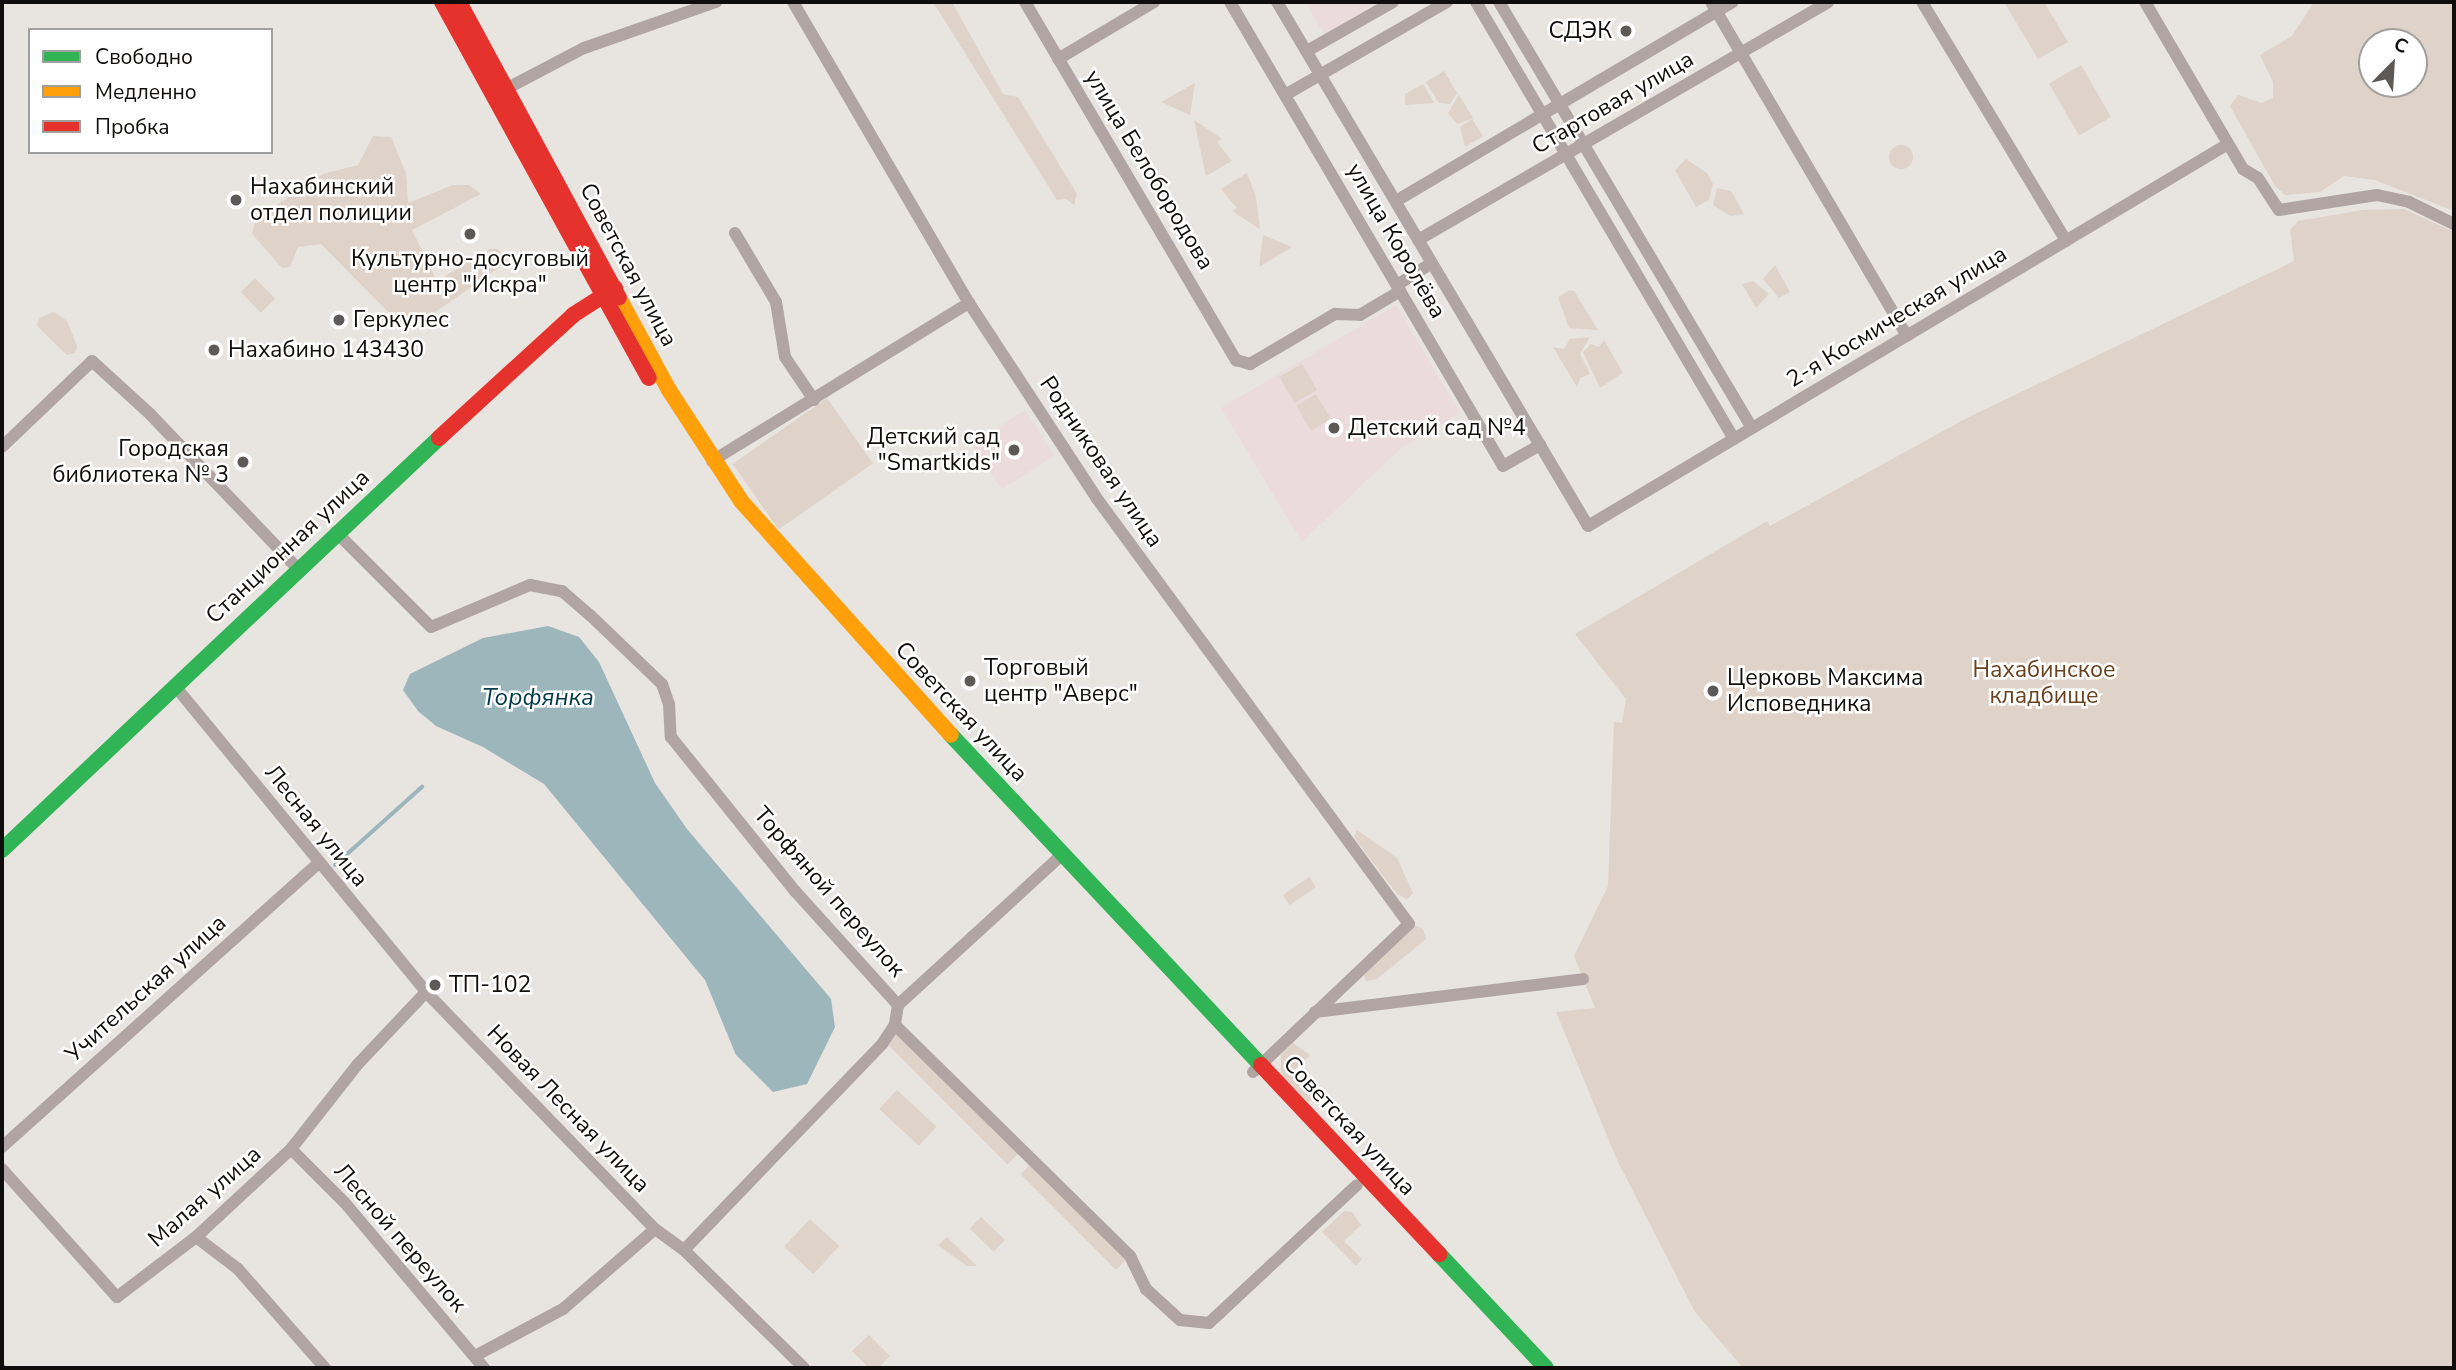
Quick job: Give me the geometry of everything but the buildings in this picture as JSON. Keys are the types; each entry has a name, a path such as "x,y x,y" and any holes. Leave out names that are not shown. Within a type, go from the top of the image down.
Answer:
{"main road":[{"name":"Советская улица","path":"442,2 500,92"},
{"name":"Советская улица","path":"459,2 500,92 702,467 732,509 821,612 1546,1368"},
{"name":"Советская улица","path":"608,292 712,461 826,600 1059,858"},
{"name":"Станционная улица","path":"2,850 336,532 573,315 608,292"},
{"name":"Советская улица","path":"1257,1069 1357,1185 1529,1368"}],"street":[{"path":"500,92 584,48 716,2"},
{"name":"Родниковая улица","path":"793,2 968,303 1098,500 1409,924 1315,1012"},
{"name":"улица Белобородова","path":"1025,2 1236,360 1251,364 1335,314 1360,315 1399,288"},
{"path":"1058,59 1154,2"},
{"name":"улица Королёва","path":"1230,2 1503,466 1540,445"},
{"name":"улица Королёва","path":"1277,2 1588,526"},
{"path":"1307,51 1393,2"},
{"path":"1285,95 1447,2"},
{"path":"1476,2 1734,439"},
{"path":"1499,2 1752,428"},
{"name":"Стартовая улица","path":"1395,201 1560,104 1713,7 1733,2"},
{"name":"Стартовая улица","path":"1419,240 1828,2"},
{"path":"1922,2 2066,241"},
{"path":"2145,2 2243,169 2258,178 2279,210 2294,211 2354,196 2377,195 2409,202 2454,224"},
{"path":"1713,7 1907,336"},
{"name":"2-я Космическая улица","path":"1588,526 2228,144"},
{"path":"734,233 776,302 785,357 814,400"},
{"path":"1399,288 1432,263"},
{"path":"712,461 968,303"},
{"path":"2,447 92,360 158,422 298,568"},
{"name":"Торфяной переулок","path":"336,532 431,627 530,585 562,591 662,684 669,704 671,737 795,891 898,1005 895,1024"},
{"name":"Лесная улица","path":"175,686 317,863 426,992"},
{"path":"898,1005 1059,858"},
{"name":"Учительская улица","path":"2,1147 317,863"},
{"path":"1257,1069 1315,1012 1583,979"},
{"name":"Малая улица","path":"2,1169 117,1297 196,1237 291,1149 357,1065 426,992"},
{"name":"Новая Лесная улица","path":"426,992 656,1228 684,1250 804,1368"},
{"path":"684,1250 882,1044 895,1024 1130,1256 1146,1289 1164,1309 1195,1324 1209,1323 1357,1185"},
{"name":"Лесной переулок","path":"291,1149 345,1203 484,1368"},
{"path":"475,1356 563,1309 656,1228"},
{"path":"196,1237 238,1269 325,1368"}],"shaded area":[{"path":"1305,2 1378,2 1324,34"},
{"name":"Детский сад №4","path":"1396,305 1460,413 1401,448 1302,542 1221,408"},
{"name":"Детский сад \"Smartkids\"","path":"1025,410 1054,455 1002,490 972,444"}],"green space":[{"path":"933,2 952,2 1003,94 1018,97 1077,194 1074,205 1066,199 1057,200"},
{"path":"2004,2 2044,2 2068,42 2038,59"},
{"path":"2314,2 2454,2 2454,211 2375,180 2344,176 2320,192 2285,195 2275,186 2230,106 2238,95 2261,103 2273,98 2273,82 2260,55 2292,36"},
{"path":"2081,65 2111,117 2079,135 2049,84"},
{"path":"1444,71 1457,93 1450,104 1439,103 1426,82"},
{"path":"1195,83 1190,115 1161,102"},
{"path":"1423,84 1434,103 1405,105 1405,94"},
{"path":"1459,95 1473,118 1457,124 1448,113"},
{"path":"1472,119 1483,136 1465,147 1460,127"},
{"path":"1194,120 1222,139 1217,142 1232,161 1206,176"},
{"path":"373,136 391,137 406,173 408,203 453,185 469,185 481,194 412,230 437,281 490,249 498,249 507,262 411,329 403,327 321,244 298,247 290,267 282,268 252,234 256,219 323,174 358,165"},
{"path":"1901,145 1910,148 1913,157 1910,166 1901,169 1892,166 1889,157 1892,148"},
{"path":"1686,159 1707,173 1713,184 1709,200 1696,207 1675,170"},
{"path":"1247,173 1256,197 1260,229 1232,211 1237,208 1221,189"},
{"path":"1717,188 1731,191 1744,214 1730,216 1713,205"},
{"name":"Нахабинское кладбище","path":"2404,209 2454,232 2454,1368 1743,1368 1695,1312 1617,1160 1556,1012 1595,1008 1574,956 1608,886 1614,722 1622,723 1626,699 1575,634 1767,521 1770,526 1967,418 2294,261 2290,230 2298,221 2363,210"},
{"path":"1263,235 1292,247 1259,267"},
{"path":"1775,265 1790,292 1779,298 1763,279"},
{"path":"255,278 275,299 261,313 241,292"},
{"path":"1753,281 1769,294 1756,308 1742,284"},
{"path":"1570,290 1574,291 1598,330 1569,328 1558,297"},
{"path":"54,312 67,321 77,346 75,353 67,355 37,326 39,318"},
{"path":"1590,337 1580,354 1590,374 1580,378 1577,387 1553,347 1564,349 1570,339"},
{"path":"1604,340 1623,373 1600,388 1583,352 1591,344 1599,347"},
{"path":"1302,364 1317,390 1294,403 1279,377"},
{"path":"1316,394 1331,419 1311,431 1296,406"},
{"path":"827,398 873,464 779,529 733,464"},
{"path":"1357,830 1397,858 1413,893 1407,899 1397,894 1354,837"},
{"path":"1309,877 1316,887 1290,905 1283,895"},
{"path":"1416,926 1423,929 1426,939 1377,979 1366,981 1364,975"},
{"path":"898,1032 1019,1153 1008,1164 887,1043"},
{"path":"1293,1043 1310,1055 1291,1073 1314,1098 1309,1102 1281,1077 1281,1055"},
{"path":"897,1090 936,1127 919,1146 879,1109"},
{"path":"1032,1163 1127,1258 1116,1270 1021,1174"},
{"path":"1344,1211 1352,1212 1361,1225 1344,1241 1362,1259 1356,1266 1322,1232"},
{"path":"981,1217 1005,1240 994,1251 970,1229"},
{"path":"810,1219 839,1246 813,1274 784,1247"},
{"path":"947,1237 977,1266 967,1266 938,1245"},
{"path":"869,1335 890,1356 878,1368 869,1368 852,1351"}],"water":[{"name":"Торфянка","path":"548,626 579,637 599,662 655,783 687,829 831,999 835,1027 807,1084 773,1092 736,1055 705,980 544,784 483,747 436,726 418,711 403,690 410,674 483,638"}],"waterway":[{"path":"335,865 422,787"}],"railway":[{"path":"2,1365 5,1368"}],"traffic: fast":[{"path":"2,850 439,438"},
{"path":"951,735 1261,1065"},
{"path":"1439,1254 1546,1368"}],"traffic: slow":[{"path":"619,298 669,390 741,501 951,735"}],"traffic: jam":[{"path":"442,2 649,378"},
{"path":"459,2 619,298"},
{"path":"439,438 573,315 615,288"},
{"path":"1261,1065 1439,1254"}],"place":[{"name":"СДЭК","path":"1626,31"},
{"name":"Нахабинский отдел полиции","path":"236,200"},
{"name":"Культурно-досуговый центр \"Искра\"","path":"470,234"},
{"name":"Геркулес","path":"339,320"},
{"name":"Нахабино 143430","path":"214,350"},
{"name":"Детский сад №4","path":"1334,428"},
{"name":"Детский сад \"Smartkids\"","path":"1014,450"},
{"name":"Городская библиотека № 3","path":"243,462"},
{"name":"Торговый центр \"Аверс\"","path":"970,681"},
{"name":"Церковь Максима Исповедника","path":"1713,691"},
{"name":"ТП-102","path":"435,985"}]}
